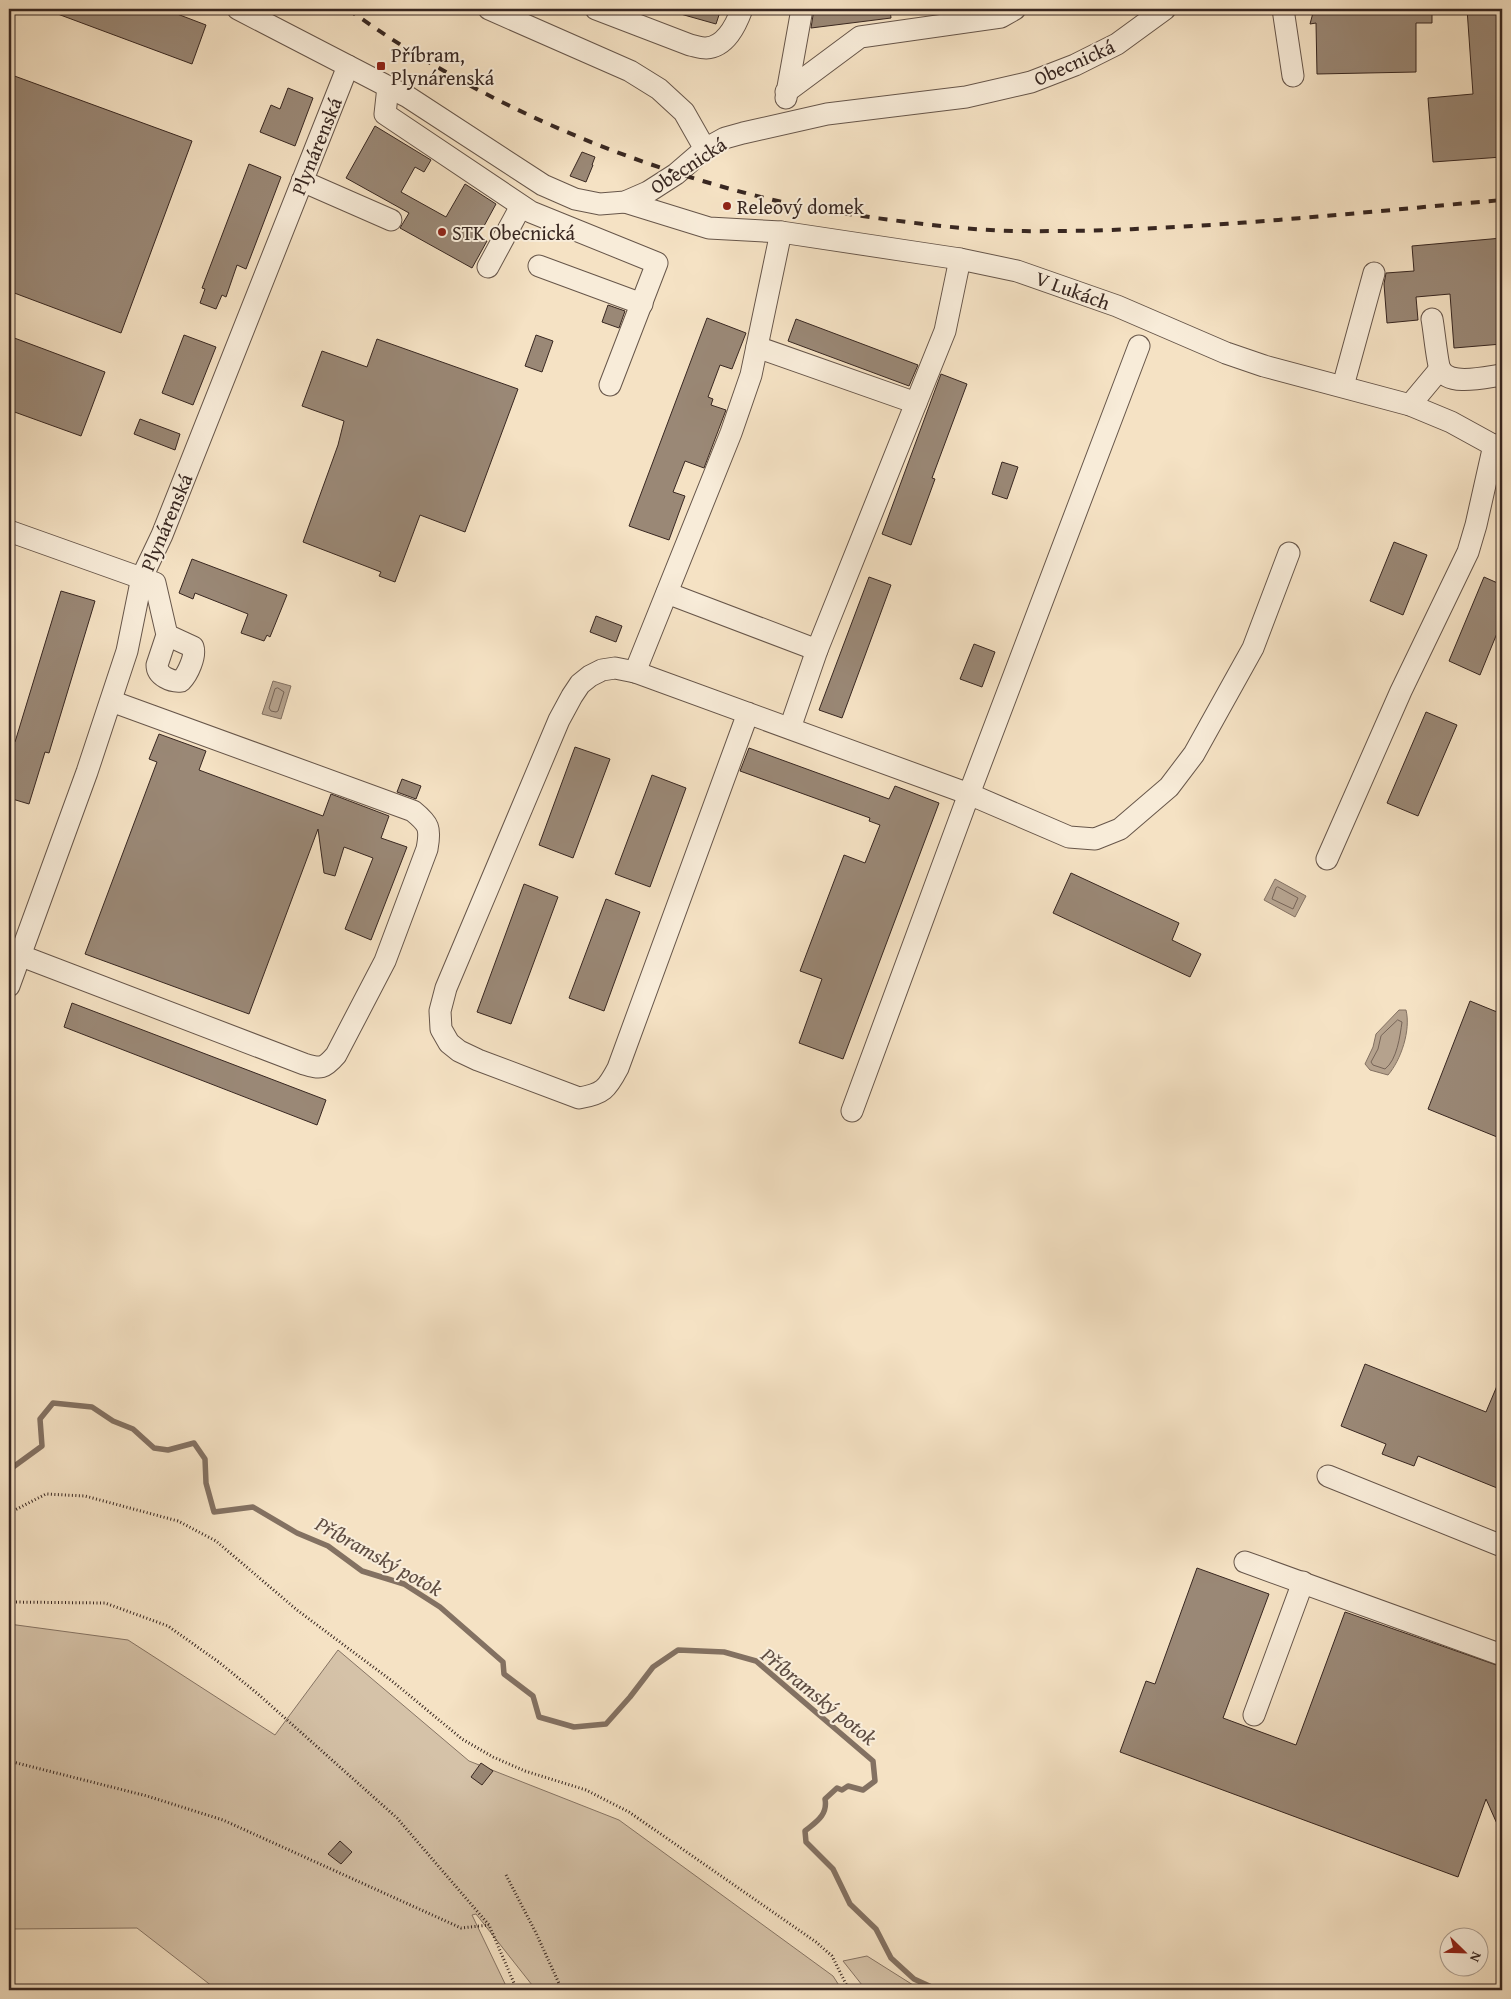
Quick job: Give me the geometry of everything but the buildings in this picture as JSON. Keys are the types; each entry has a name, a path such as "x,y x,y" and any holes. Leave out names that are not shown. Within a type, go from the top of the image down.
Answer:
{"street":[{"name":"Obecnická","path":"238,9 408,97 543,185 575,200 600,204 625,202 648,192 676,174 705,149 725,138 827,114 966,97 1031,82 1075,65 1116,44 1165,9"},
{"path":"489,9 630,71 660,89 684,112 705,149"},
{"path":"596,9 690,45 706,48 718,44 728,36 736,24 742,9"},
{"path":"783,123 786,92 802,9"},
{"path":"786,92 860,37 1001,17 1015,9"},
{"path":"1283,9 1294,76"},
{"name":"Plynárenská","path":"9,986 87,772 127,651 142,578 162,535 348,66"},
{"path":"388,87 385,114 521,206 531,212 657,263 610,385"},
{"path":"302,181 392,220"},
{"name":"V Lukách","path":"625,202 709,228 781,232 960,260 1026,273 1117,306 1226,353 1264,366 1410,405 1450,422 1498,448"},
{"path":"488,267 521,206"},
{"path":"635,672 731,433 751,375 781,232"},
{"path":"790,728 817,650 944,331 960,260"},
{"path":"539,266 642,304"},
{"path":"1343,386 1374,273"},
{"path":"1432,319 1440,369 1448,377 1459,380 1502,375"},
{"path":"852,1111 969,794 1139,346"},
{"path":"757,347 916,404"},
{"path":"1410,405 1440,369"},
{"path":"1327,859 1400,691 1468,552 1498,448"},
{"path":"9,531 155,583 167,635"},
{"path":"748,713 618,1068 603,1091 594,1096 579,1098 459,1051 449,1043 441,1029 440,1011 453,970 560,720 580,684 602,670 615,668 635,672 790,728 969,794 1069,837 1095,839 1120,829 1169,788 1194,754 1253,648 1289,553"},
{"path":"667,593 817,650"},
{"path":"19,955 318,1068 328,1065 336,1055 384,961 427,849 430,835 426,821 413,811 110,701"},
{"path":"1328,1476 1502,1546"},
{"path":"1245,1562 1502,1655"},
{"path":"1254,1715 1303,1582"}],"path":[{"path":"9,1517 15,1510 46,1494 85,1496 178,1521 216,1541 297,1610 392,1681 462,1739 493,1757 525,1772 586,1790 629,1812 816,1942 832,1956 849,1990"},
{"path":"9,1602 105,1603 168,1626 220,1663 258,1694 397,1818 489,1924 517,1990"},
{"path":"9,1761 147,1796 223,1820 461,1928 489,1924"},
{"path":"506,1875 536,1933 562,1990"}],"shaded area":[{"path":"9,1624 128,1640 275,1735 338,1650 469,1761 619,1820 833,1976 842,1990 536,1990 476,1914 472,1915 508,1990 217,1990 137,1928 9,1929"},
{"path":"867,1956 921,1990 866,1990 843,1961"}],"water":[{"path":"273,681 291,686 281,719 262,714"},
{"path":"1275,879 1306,896 1295,917 1264,900"},
{"path":"1399,1010 1406,1010 1407,1018 1406,1035 1401,1053 1388,1075 1370,1070 1365,1064 1373,1047 1376,1034"}],"waterway":[{"name":"Příbramský potok","path":"9,1470 42,1446 40,1419 53,1403 92,1407 113,1421 133,1429 154,1448 168,1450 194,1443 205,1459 206,1483 214,1512 253,1507 297,1533 328,1546 362,1571 404,1584 440,1607 503,1662 504,1674 533,1696 539,1717 574,1727 606,1724 653,1667 678,1650 724,1652 756,1661 873,1761 875,1781 863,1790 848,1786 842,1790 837,1788 825,1799 823,1814 805,1831 806,1842 833,1869 850,1904 876,1929 891,1958 914,1979 938,1990"}],"railway":[{"path":"348,9 400,44 453,76 566,132 624,155 683,175 743,192 822,210 962,228 1014,231 1075,231 1258,222 1502,200"}],"place":[{"name":"Příbram, Plynárenská","path":"381,66"},
{"name":"Releový domek","path":"727,206"},
{"name":"STK Obecnická","path":"442,232"}]}
